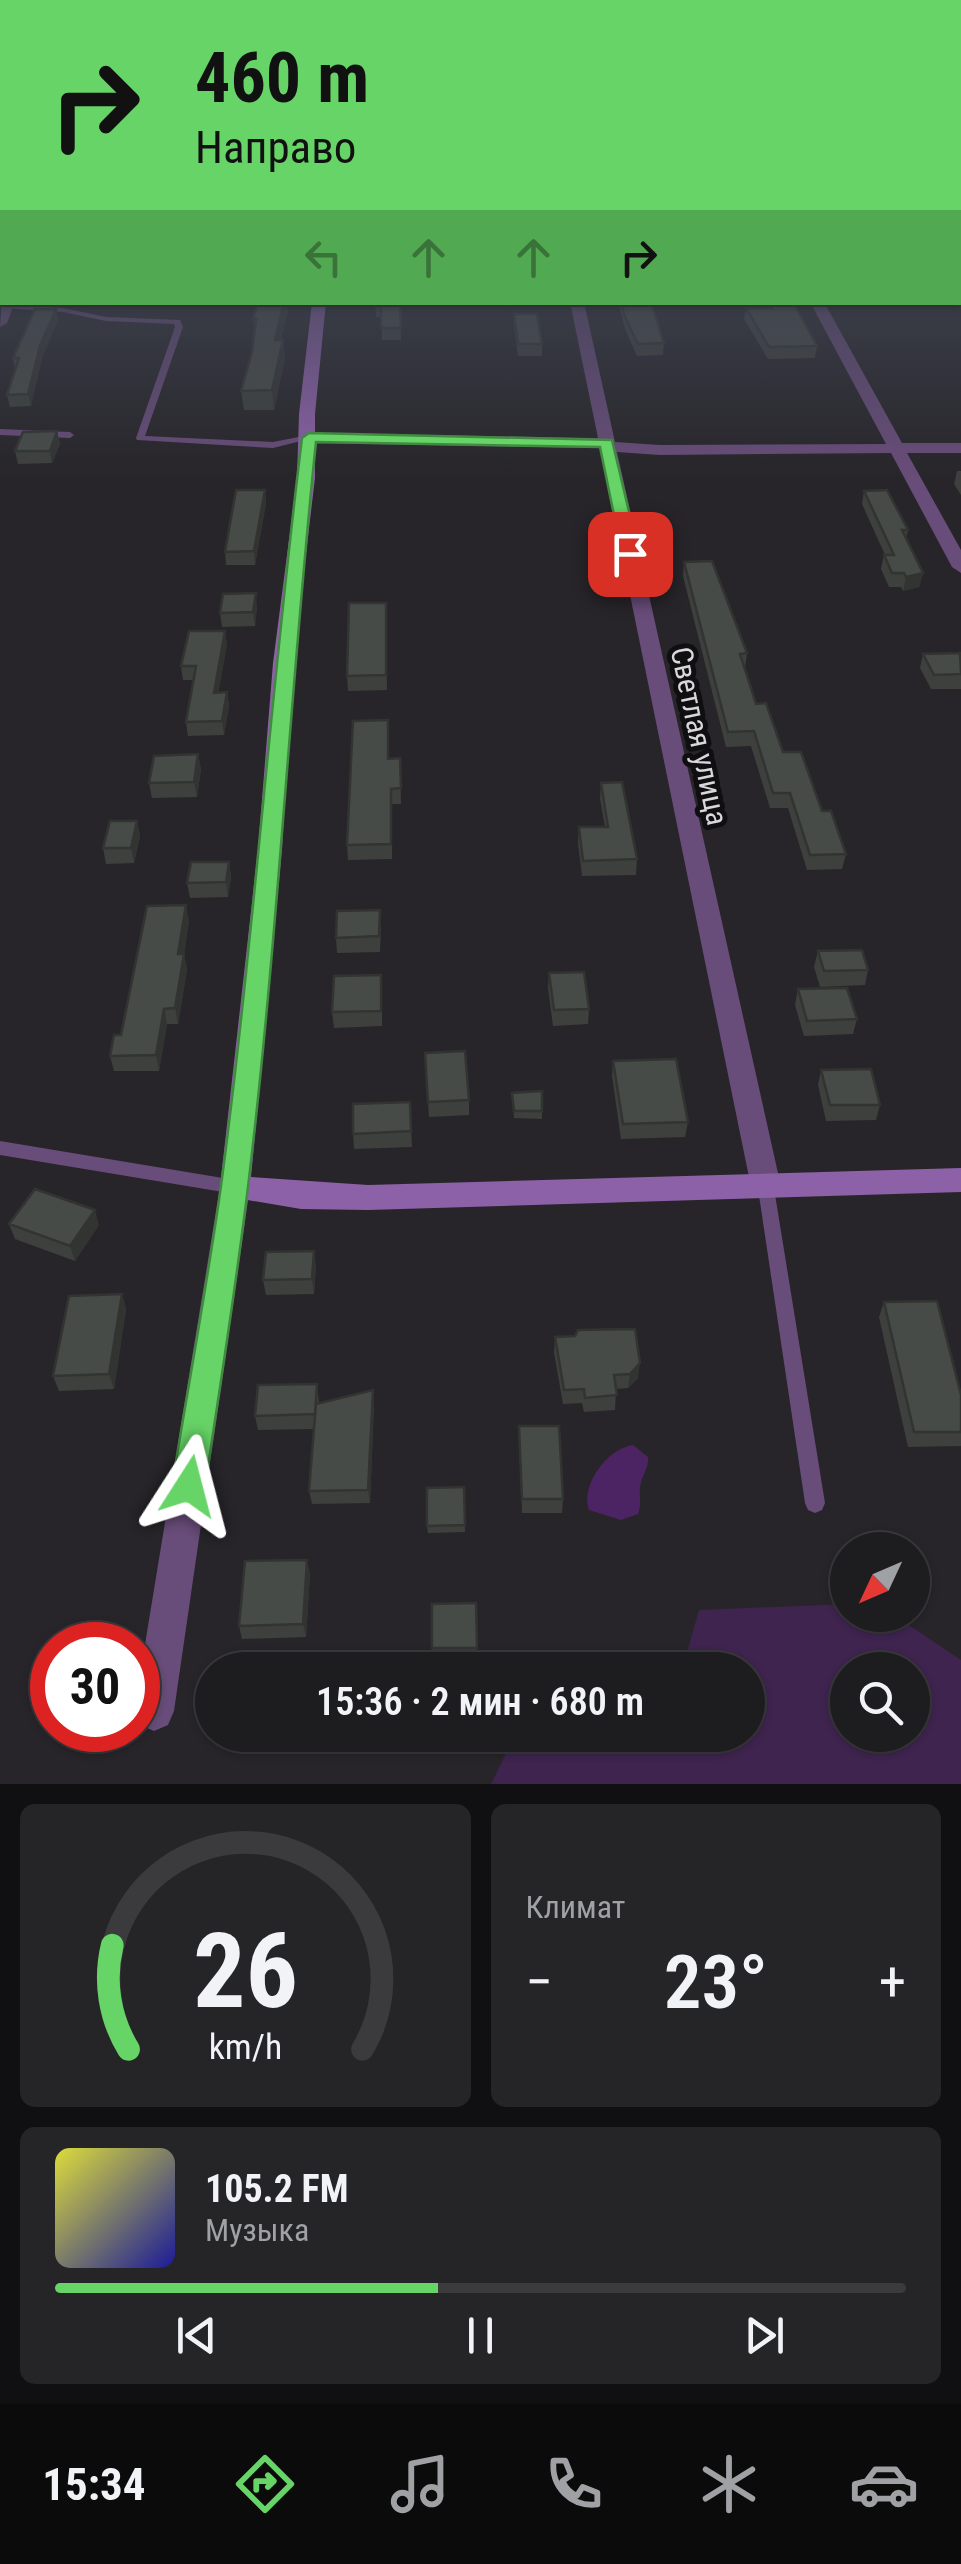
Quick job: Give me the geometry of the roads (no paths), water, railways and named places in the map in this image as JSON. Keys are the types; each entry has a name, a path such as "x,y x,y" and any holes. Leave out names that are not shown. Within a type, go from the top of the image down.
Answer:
{"street":[{"path":"160,1672 234,1187 270,849 319,313"},
{"name":"Светлая улица","path":"578,313 765,1182"},
{"path":"823,313 961,567"},
{"path":"309,438 607,444 660,450 961,448"},
{"path":"234,1187 262,1192 382,1196 765,1182 961,1180"}],"lane":[{"path":"79,313 106,319 177,322 179,327 140,438 273,445 309,438"},
{"path":"0,432 70,435"},
{"path":"0,1148 234,1187"},
{"path":"765,1182 814,1504"}]}
